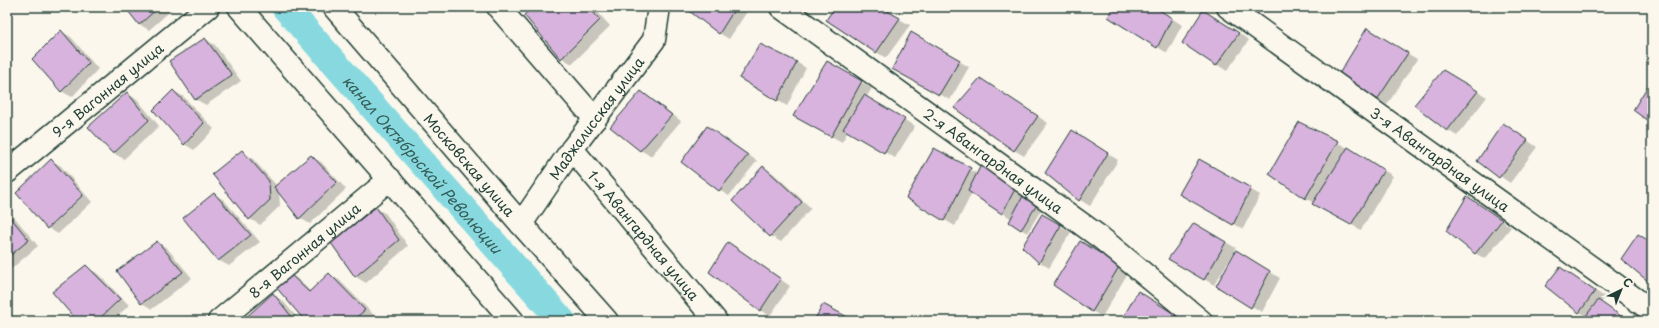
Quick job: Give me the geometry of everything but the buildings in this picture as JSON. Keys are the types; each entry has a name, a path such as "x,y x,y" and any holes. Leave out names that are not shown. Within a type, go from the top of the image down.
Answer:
{"street":[{"name":"9-я Вагонная улица","path":"7,172 208,7"},
{"path":"239,7 513,321"},
{"name":"Московская улица","path":"334,7 521,224 607,321"},
{"path":"498,7 595,119"},
{"name":"Маджалисская улица","path":"521,224 572,150 654,40 659,7"},
{"name":"2-я Авангардная улица","path":"781,7 1101,238 1201,321"},
{"name":"3-я Авангардная улица","path":"1228,7 1652,311"},
{"name":"1-я Авангардная улица","path":"572,150 716,321"},
{"name":"8-я Вагонная улица","path":"219,321 390,179"}],"waterway":[{"name":"канал Октябрьской Революции","path":"285,7 562,321"}]}
